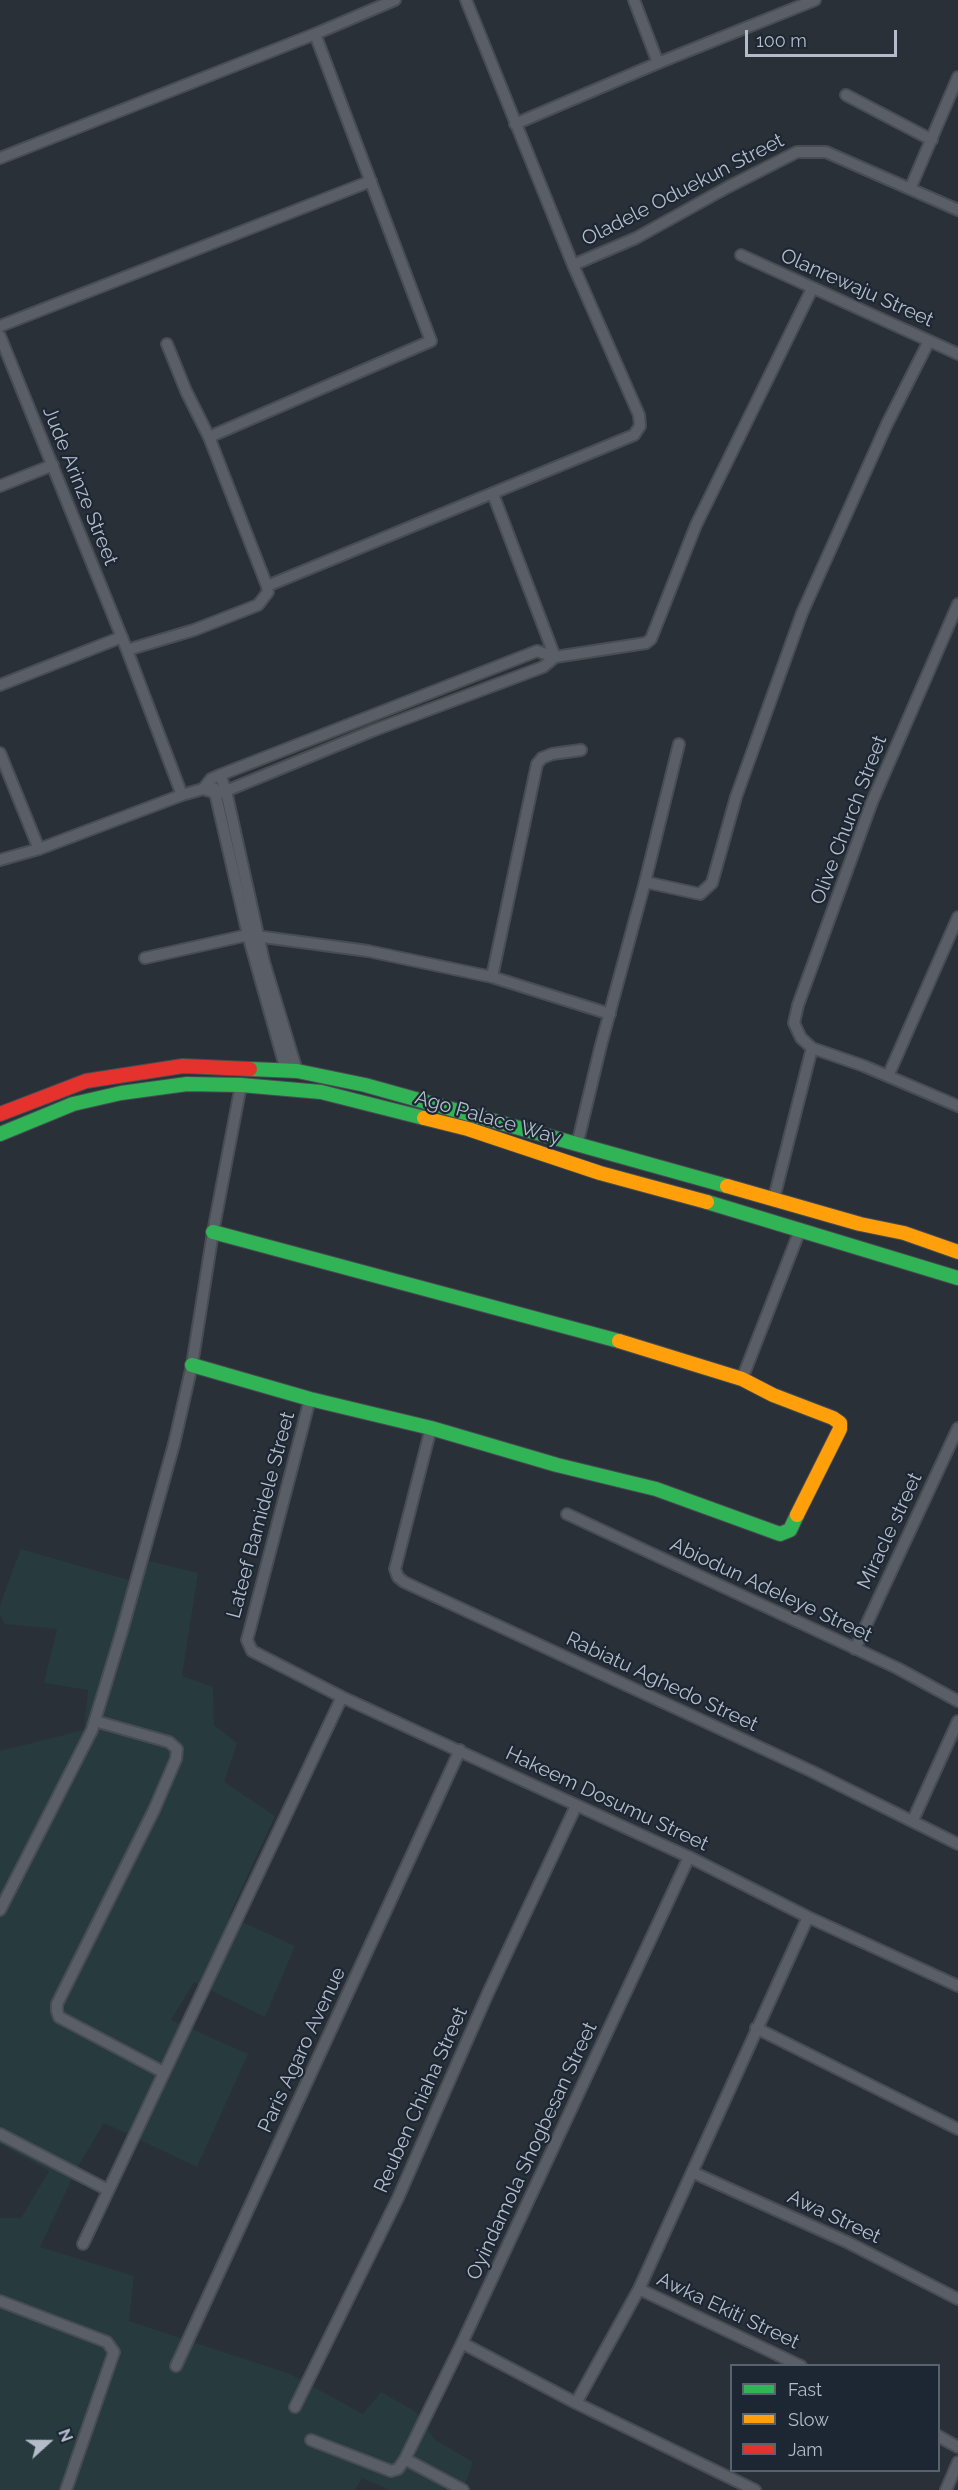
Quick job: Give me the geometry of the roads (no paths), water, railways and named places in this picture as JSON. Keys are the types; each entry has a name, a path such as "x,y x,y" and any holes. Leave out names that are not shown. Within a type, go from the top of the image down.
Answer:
{"main road":[{"name":"Ago Palace Way","path":"0,1114 86,1082 183,1066 292,1070 366,1085 860,1224 912,1236 958,1252"},
{"name":"Ago Palace Way","path":"0,1134 73,1104 121,1093 187,1084 241,1084 321,1092 468,1129 600,1173 958,1278"},
{"path":"192,1365 310,1399 431,1428 546,1462 656,1489 780,1534 790,1530 840,1429 840,1423 833,1418 772,1395 742,1379 631,1344 213,1232"},
{"path":"898,1259 912,1236"},
{"path":"920,1265 934,1244"}],"street":[{"path":"0,158 315,34 394,0"},
{"path":"267,586 493,495 517,481 634,435 640,426 639,415 573,265 466,0"},
{"path":"634,0 658,63"},
{"path":"515,124 815,0"},
{"path":"209,436 431,341 315,34"},
{"path":"910,189 958,77"},
{"path":"846,95 932,140"},
{"name":"Oladele Oduekun Street","path":"573,265 636,238 728,186 797,152 825,152 958,210"},
{"path":"0,326 371,181"},
{"name":"Olanrewaju Street","path":"741,255 958,354"},
{"path":"203,789 216,777 537,651 555,657 646,643 651,639 696,525 812,289"},
{"name":"Jude Arinze Street","path":"0,336 122,637 182,795"},
{"path":"645,882 700,894 712,883 736,797 802,612 887,424 929,341"},
{"path":"127,650 194,630 258,605 268,592 209,436 186,392 167,344"},
{"path":"0,486 53,465"},
{"path":"493,495 555,657"},
{"name":"Olive Church Street","path":"812,1048 801,1038 794,1023 798,1005 872,802 958,604"},
{"path":"0,686 122,637"},
{"path":"0,860 39,849 182,795 203,789 221,792 372,731 543,667 555,657"},
{"path":"577,1145 679,744"},
{"path":"492,977 537,764 542,758 552,754 581,750"},
{"path":"0,753 39,849"},
{"path":"216,777 253,937 292,1070"},
{"path":"888,1076 958,916"},
{"path":"145,958 253,937 368,951 492,977 610,1014"},
{"path":"774,1198 812,1048 888,1076 958,1106"},
{"path":"0,1910 95,1721 174,1444 192,1365 213,1232 241,1084"},
{"path":"742,1379 800,1230"},
{"name":"Lateef Bamidele Street","path":"247,1640 310,1399"},
{"name":"Rabiatu Aghedo Street","path":"431,1428 394,1569 398,1577 913,1820 958,1844"},
{"name":"Miracle street","path":"855,1649 958,1428"},
{"name":"Abiodun Adeleye Street","path":"567,1514 897,1668 958,1701"},
{"name":"Hakeem Dosumu Street","path":"247,1640 252,1651 342,1697 689,1857 808,1917 958,1986"},
{"path":"83,2244 342,1697"},
{"path":"95,1721 169,1742 177,1749 176,1759 154,1810 57,2004 57,2011 59,2017 163,2072"},
{"path":"913,1820 958,1721"},
{"name":"Paris Agaro Avenue","path":"176,2366 460,1750"},
{"name":"Reuben Chiaha Street","path":"295,2407 398,2198 488,1993 576,1806"},
{"name":"Oyindamola Shogbesan Street","path":"405,2459 462,2343 689,1857"},
{"path":"576,2403 639,2289 808,1917"},
{"path":"756,2028 958,2129"},
{"path":"0,2134 108,2190"},
{"name":"Awa Street","path":"692,2172 846,2242 958,2299"},
{"name":"Awka Ekiti Street","path":"639,2289 797,2364"},
{"path":"0,2301 107,2342 114,2352 66,2490"},
{"path":"462,2343 576,2403 755,2490"},
{"path":"940,2437 958,2447"},
{"path":"311,2440 390,2471 398,2469 405,2459 464,2490"},
{"path":"946,2490 958,2462"}]}
